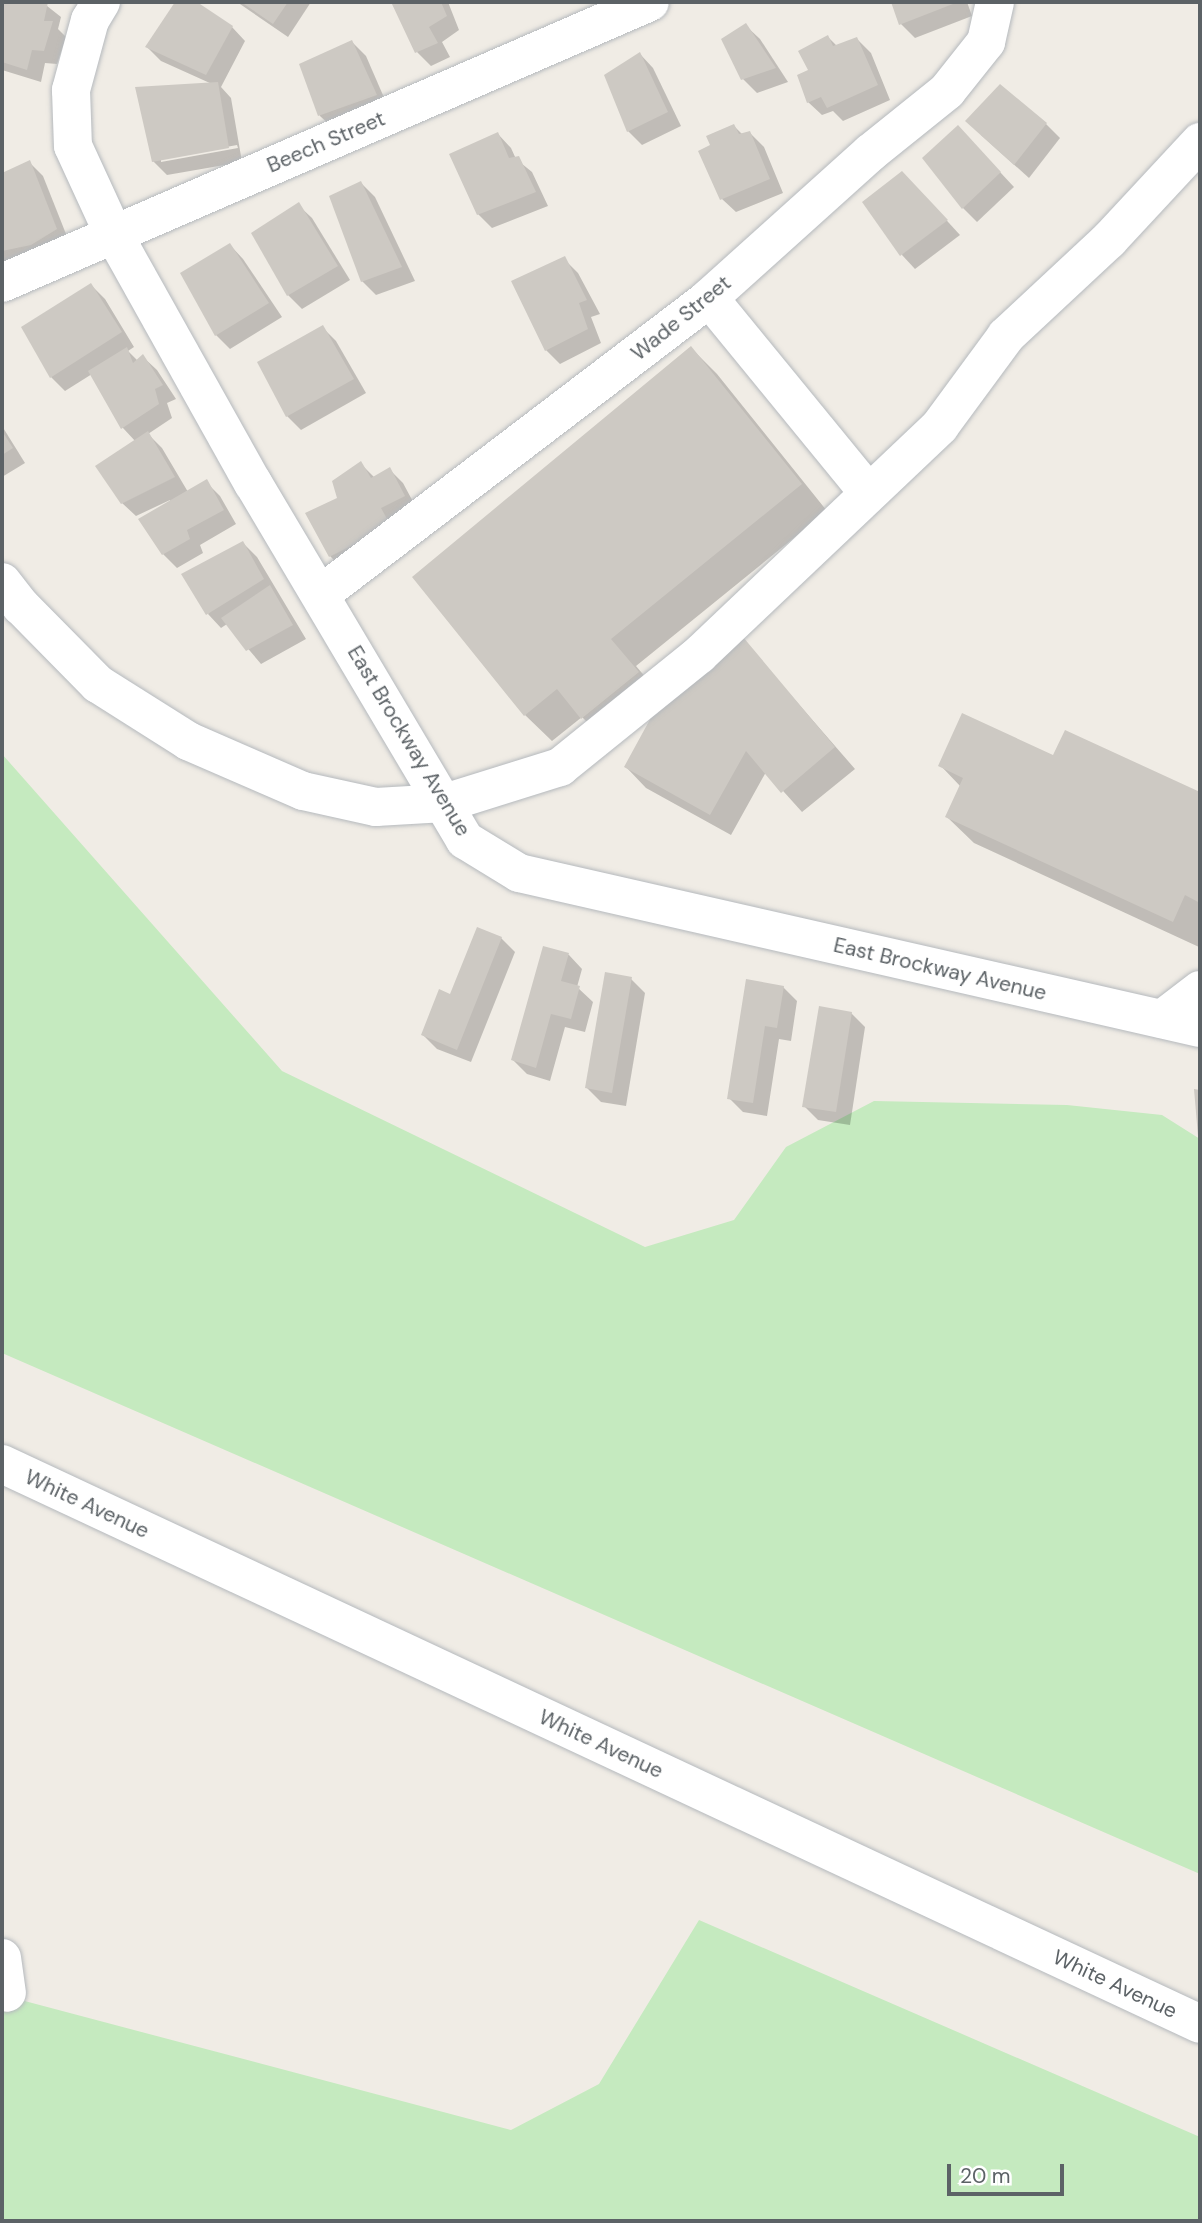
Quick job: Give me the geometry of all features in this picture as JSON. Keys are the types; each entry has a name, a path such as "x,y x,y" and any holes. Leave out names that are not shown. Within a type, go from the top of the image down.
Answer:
{"street":[{"name":"East Brockway Avenue","path":"101,2 90,20 71,90 73,146 113,233 253,483 465,840 519,873 1200,1028"},
{"name":"Beech Street","path":"2,283 650,2"},
{"name":"Wade Street","path":"321,594 709,298 870,153 947,91 986,42 995,2"},
{"path":"2,582 21,606 98,684 188,741 303,791 376,807 444,803 560,767 699,655 940,426 1006,336 1109,240 1200,142"},
{"path":"709,298 868,492"},
{"path":"1162,1019 1200,990"},
{"name":"White Avenue","path":"2,1464 1200,2024"}],"green space":[{"path":"2,754 282,1071 645,1247 734,1220 786,1147 874,1101 1067,1105 1162,1115 1200,1139 1200,1874 2,1353"},
{"path":"699,1920 1200,2137 1200,2221 2,2221 2,1995 511,2130 599,2084"}],"building":[{"path":"2,2 48,2 44,21 53,21 44,51 32,50 27,70 2,62"},
{"path":"175,2 197,2 233,26 206,75 145,47"},
{"path":"241,2 288,2 273,24"},
{"path":"391,2 441,2 447,16 429,27 438,43 415,53"},
{"path":"891,2 958,2 899,25"},
{"path":"746,23 776,68 741,80 721,39"},
{"path":"828,35 833,46 857,37 878,85 827,108 821,97 807,103 797,75 808,70 798,51"},
{"path":"352,40 377,95 318,116 299,64"},
{"path":"640,52 668,112 627,132 604,75"},
{"path":"218,82 229,148 152,162 135,87"},
{"path":"1000,84 1047,123 1014,165 965,121"},
{"path":"734,124 739,134 750,131 770,179 720,200 698,151 710,145 706,136"},
{"path":"958,125 1001,172 962,209 922,158"},
{"path":"498,132 509,158 519,156 536,192 477,215 449,154"},
{"path":"30,160 57,229 31,245 2,251 2,173"},
{"path":"902,171 948,220 900,256 862,202"},
{"path":"361,181 402,267 361,282 329,196"},
{"path":"299,202 338,266 287,296 251,233"},
{"path":"230,243 269,303 215,336 180,273"},
{"path":"565,256 587,300 579,303 588,329 545,351 511,281"},
{"path":"91,283 122,332 50,378 21,327"},
{"path":"323,325 354,379 286,417 257,362"},
{"path":"691,346 802,484 611,639 639,672 581,719 557,689 524,716 412,577"},
{"path":"127,347 133,363 143,354 163,385 155,389 159,404 121,429 88,371"},
{"path":"2,431 13,448 2,455"},
{"path":"148,431 175,477 121,504 95,466"},
{"path":"361,461 371,478 390,467 405,496 381,508 391,526 329,557 305,513 337,498 332,481"},
{"path":"207,479 224,510 187,530 190,539 162,555 138,519"},
{"path":"243,541 264,579 206,615 181,574"},
{"path":"270,585 293,625 246,651 221,618"},
{"path":"743,637 835,747 781,793 746,751 710,815 624,767 654,712"},
{"path":"962,713 1053,755 1065,730 1200,792 1200,903 1185,895 1173,922 945,817 963,778 938,766"},
{"path":"477,927 502,937 457,1050 421,1035 439,989 450,994"},
{"path":"543,946 569,953 561,981 580,986 571,1019 551,1014 536,1068 511,1060"},
{"path":"605,972 632,977 612,1093 585,1088"},
{"path":"746,979 784,986 777,1028 765,1026 753,1103 727,1099"},
{"path":"819,1006 852,1012 836,1112 802,1107"},
{"path":"1194,1089 1200,1090 1200,1136 1198,1136"}]}
